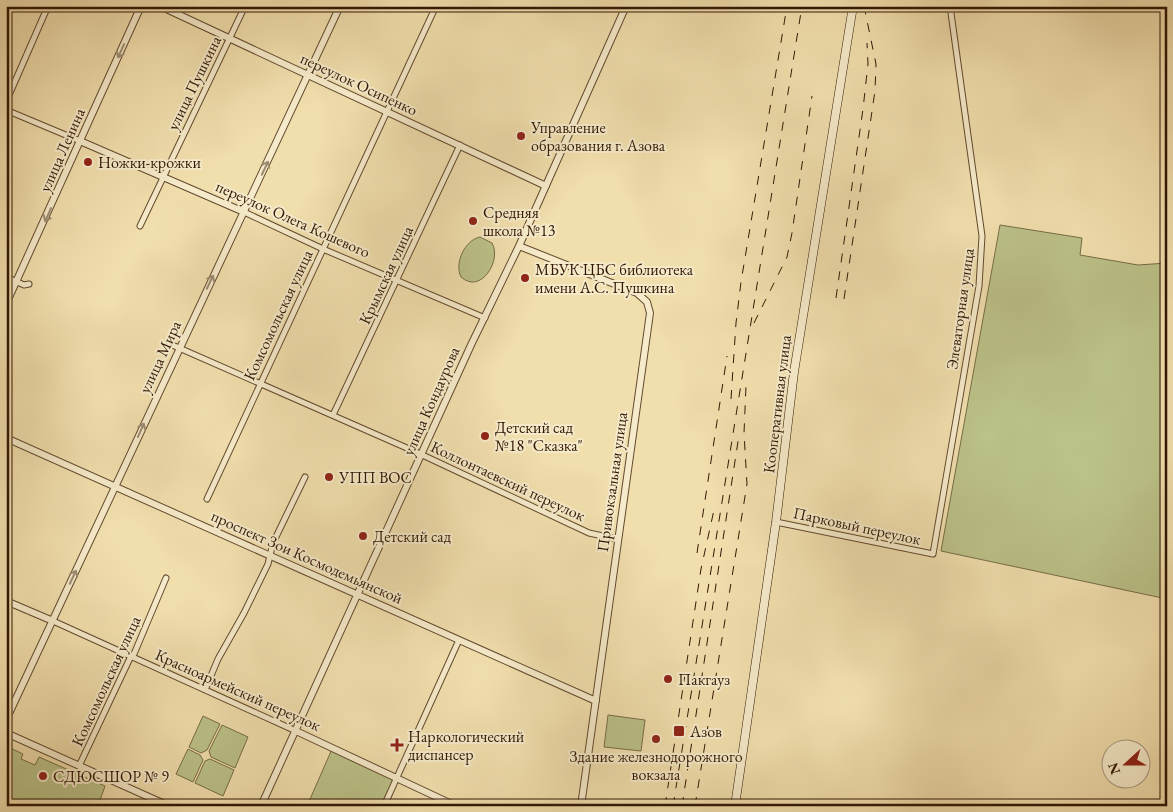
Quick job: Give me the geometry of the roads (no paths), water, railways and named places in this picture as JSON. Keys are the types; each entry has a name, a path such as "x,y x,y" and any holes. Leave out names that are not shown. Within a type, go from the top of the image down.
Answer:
{"main road":[{"name":"Кооперативная улица","path":"735,806 776,522 794,372 852,6"}],"street":[{"path":"6,102 48,6"},
{"name":"улица Ленина","path":"6,304 141,6"},
{"name":"переулок Осипенко","path":"160,6 546,186"},
{"name":"улица Пушкина","path":"140,226 246,6"},
{"name":"улица Мира","path":"6,720 340,6"},
{"name":"Комсомольская улица","path":"207,499 436,6"},
{"name":"улица Кондаурова","path":"261,806 484,318 519,246 626,6"},
{"name":"Элеваторная улица","path":"933,554 979,286 982,236 950,6"},
{"name":"переулок Олега Кошевого","path":"6,110 163,176 323,249 484,318"},
{"name":"Крымская улица","path":"333,415 460,145"},
{"name":"Привокзальная улица","path":"519,246 637,293 650,307 581,806"},
{"path":"6,277 24,285 29,284"},
{"name":"Коллонтаевский переулок","path":"170,344 422,455 589,533 617,539"},
{"name":"проспект Зои Космодемьянской","path":"6,438 116,485 596,701"},
{"path":"205,690 218,659 244,613 271,556 273,543 305,477"},
{"name":"Парковый переулок","path":"776,522 933,554"},
{"name":"Комсомольская улица","path":"79,766 131,656 134,654 166,578"},
{"name":"Красноармейский переулок","path":"6,601 296,730 456,806"},
{"path":"384,806 459,640"},
{"path":"6,734 169,806"}],"railway":[{"path":"731,399 741,282 787,6"},
{"path":"673,806 802,6"},
{"path":"844,299 875,91 876,64 864,6"},
{"path":"836,298 863,109 868,64 867,43"},
{"path":"754,323 787,257 812,96"},
{"path":"697,553 727,356"},
{"path":"695,806 747,484 744,433 746,386"},
{"path":"682,806 739,435"},
{"path":"665,806 701,569 714,510"}],"place":[{"name":"Управление образования г. Азова","path":"521,136"},
{"name":"Ножки-крожки","path":"88,162"},
{"name":"Средняя школа №13","path":"473,221"},
{"name":"МБУК ЦБС библиотека имени А.С. Пушкина","path":"525,278"},
{"name":"Детский сад №18 \"Сказка\"","path":"485,436"},
{"name":"УПП ВОС","path":"329,477"},
{"name":"Детский сад","path":"363,536"},
{"name":"Пакгауз","path":"668,679"},
{"name":"Азов","path":"679,731"},
{"name":"Здание железнодорожного вокзала","path":"656,739"},
{"name":"Наркологический диспансер","path":"397,745"},
{"name":"СДЮСШОР № 9","path":"43,776"}]}
